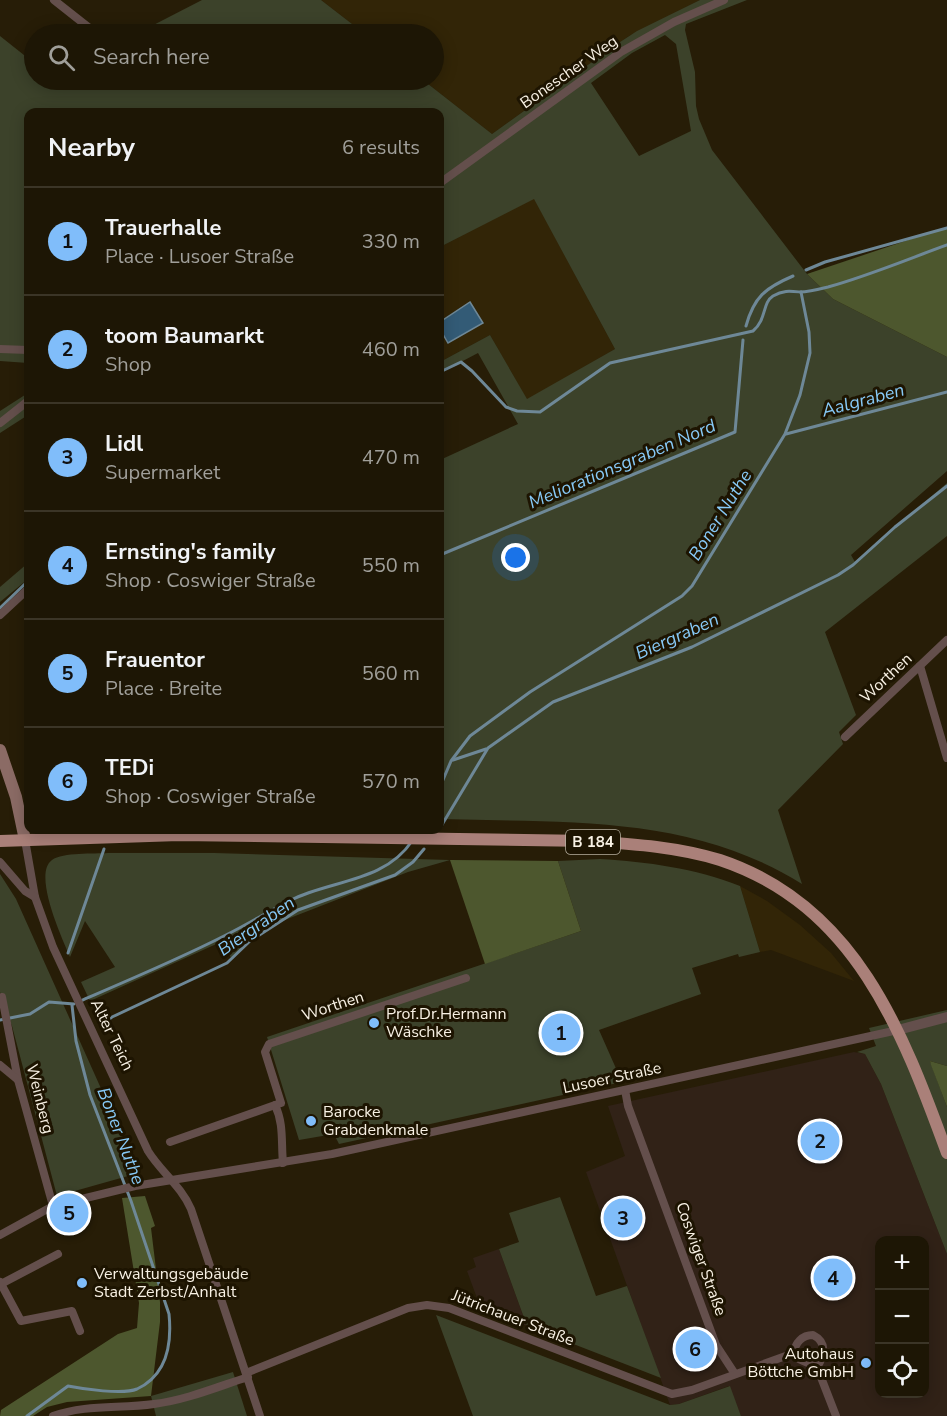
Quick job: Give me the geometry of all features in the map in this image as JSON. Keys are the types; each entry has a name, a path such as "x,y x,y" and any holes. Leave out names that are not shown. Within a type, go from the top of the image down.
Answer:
{"main road":[{"name":"Alter Teich","path":"0,750 16,796 25,840"},
{"name":"B 184","path":"0,841 179,835 555,841 635,844 703,856 740,868 795,899 828,927 865,972 910,1056 947,1153"}],"street":[{"path":"54,0 84,24"},
{"name":"Bonescher Weg","path":"444,180 621,52 674,22 724,0"},
{"path":"0,349 24,350"},
{"path":"0,423 24,404"},
{"path":"0,615 24,593"},
{"name":"Worthen","path":"845,737 947,640"},
{"path":"921,666 947,758"},
{"name":"Alter Teich","path":"25,840 35,897 53,947 148,1150 160,1168 184,1195 193,1214 260,1416"},
{"name":"Alter Teich","path":"0,862 25,891 35,897"},
{"name":"Worthen","path":"278,1104 265,1052 268,1044 466,978"},
{"name":"Weinberg","path":"2,997 18,1080 53,1206"},
{"path":"898,1030 947,1017"},
{"name":"Lusoer Straße","path":"0,1235 53,1206 134,1186 332,1154 898,1030"},
{"path":"0,1065 18,1080"},
{"name":"Coswiger Straße","path":"625,1090 628,1106 716,1345 735,1374"},
{"path":"171,1142 278,1104 282,1128 283,1163"},
{"path":"58,1254 1,1283 21,1321 72,1311 80,1331"},
{"name":"Jütrichauer Straße","path":"53,1416 78,1409 164,1403 247,1375 408,1308 427,1305 449,1308 672,1395 681,1394 735,1374"},
{"path":"817,1367 824,1348 816,1337 808,1335 800,1340 794,1348 794,1353 799,1359 817,1367 836,1416"},
{"path":"735,1374 794,1353"}],"shaded area":[{"path":"321,0 700,0 629,36 492,134 436,90 444,90 444,24 352,24"},
{"path":"534,198 615,349 527,400 490,335 444,360 444,245"},
{"path":"740,886 767,901 800,925 831,953 854,981 771,950 760,952"},
{"path":"854,1052 865,1054 881,1084 947,1254 947,1416 741,1416 729,1386 679,1404 670,1405 586,1172 625,1156 608,1106"},
{"path":"499,1249 527,1326 481,1309 467,1271 476,1267 473,1258"}],"green space":[{"path":"202,0 321,0 352,24 155,24"},
{"path":"700,0 747,0 686,24 685,30 695,72 696,106 712,150 807,274 833,299 947,357 947,471 851,555 855,562 947,483 947,536 825,632 856,715 839,732 843,744 778,810 802,884 759,861 716,845 672,834 581,823 444,819 444,458 518,424 478,353 444,371 444,360 490,335 527,399 615,349 534,199 444,245 444,108 24,108 24,363 0,361 0,36 24,55 24,90 436,90 492,134 637,31","holes":["665,35 676,44 691,131 639,156 591,83 632,53"]},
{"path":"947,227 947,357 833,299 807,274"},
{"path":"24,396 24,418 0,433 0,411"},
{"path":"24,566 24,582 0,602 0,587"},
{"path":"108,853 214,853 450,860 408,872 272,925 259,932 231,958 223,941 90,1001 81,982 115,967 85,921 70,957 56,923 45,879 47,867 57,857"},
{"path":"600,859 671,867 740,886 760,952 739,957 738,954 692,968 701,994 599,1030 622,1082 339,1144 334,1134 299,1140 267,1037 581,931 558,861"},
{"path":"450,860 558,861 581,931 485,964"},
{"path":"0,874 16,899 134,1162 134,1168 128,1176 57,1196 12,1026 0,992"},
{"path":"947,1010 947,1066 930,1061 947,1107 947,1254 881,1084 865,1054 857,1052 876,1046 869,1028"},
{"path":"930,1061 947,1066 947,1107 931,1065"},
{"path":"145,1196 155,1226 151,1228 160,1302 160,1322 151,1396 67,1402 47,1407 33,1416 0,1416 1,1410 118,1334 137,1328 139,1303 122,1198"},
{"path":"560,1197 596,1296 627,1286 661,1378 527,1326 499,1249 519,1242 509,1213"},
{"path":"436,1315 670,1405 730,1386 741,1416 473,1416"},
{"path":"233,1372 247,1416 156,1416 151,1396"}],"water":[{"path":"470,302 483,323 448,343 444,336 444,319"}],"waterway":[{"name":"Meliorationsgraben Nord","path":"806,270 825,262 947,228"},
{"path":"444,370 461,362 506,407 517,411 540,412 610,363 753,331 767,303 777,294 786,291 807,292 828,287 947,245"},
{"path":"746,326 753,308 762,295 768,289 793,276"},
{"name":"Boner Nuthe","path":"444,778 451,761 470,736 530,692 682,596 692,586 785,434 800,395 810,353 809,332 801,292"},
{"name":"Meliorationsgraben Nord","path":"444,553 735,432 743,340"},
{"name":"Aalgraben","path":"786,434 947,392"},
{"name":"Biergraben","path":"444,821 488,748 553,702 692,647 838,575 947,486"},
{"path":"0,608 24,585"},
{"path":"453,760 486,749"},
{"name":"Boner Nuthe","path":"80,1001 234,931 291,900 387,865 412,841"},
{"name":"Meliorationsgraben Nord","path":"68,953 104,849"},
{"name":"Biergraben","path":"101,1025 112,1017 227,963 250,941 298,910 395,875 413,862 424,849"},
{"name":"Meliorationsgraben Nord","path":"0,1020 30,1014 49,1002 74,1004"},
{"name":"Boner Nuthe","path":"27,1416 68,1386 113,1391 137,1389 155,1376 168,1347 169,1314 131,1201 90,1095 76,1041 72,1005"}],"place":[{"name":"Prof.Dr.Hermann Wäschke","path":"374,1023"},
{"name":"Trauerhalle","path":"561,1033"},
{"name":"Barocke Grabdenkmale","path":"311,1121"},
{"name":"toom Baumarkt","path":"820,1141"},
{"name":"Frauentor","path":"69,1213"},
{"name":"Lidl","path":"623,1218"},
{"name":"Ernsting's family","path":"833,1278"},
{"name":"Verwaltungsgebäude Stadt Zerbst/Anhalt","path":"82,1283"},
{"name":"TEDi","path":"695,1349"},
{"name":"Autohaus Böttche GmbH","path":"866,1363"}]}
